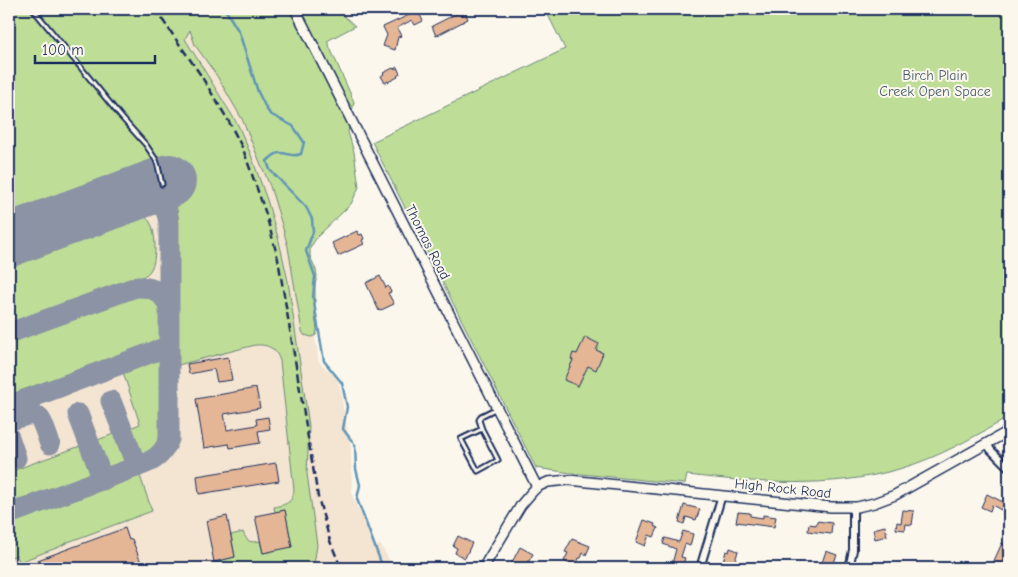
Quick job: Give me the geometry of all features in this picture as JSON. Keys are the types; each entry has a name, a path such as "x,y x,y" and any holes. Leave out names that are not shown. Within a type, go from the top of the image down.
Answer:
{"main road":[{"name":"Thomas Road","path":"295,9 537,487"},
{"name":"High Rock Road","path":"537,487 552,481 569,480 853,508 866,506 895,495 1009,431"},
{"path":"483,568 525,500 537,487"}],"street":[{"path":"987,444 1009,468"},
{"path":"700,568 722,495"},
{"path":"850,568 853,550 853,508"}],"lane":[{"path":"33,9 146,145 156,160 162,184"},
{"path":"482,429 461,439 478,471 498,460 480,422 480,417 497,408"}],"shaded area":[{"path":"9,9 222,9 303,246 317,328 315,340 318,360 336,377 342,395 351,447 352,495 373,542 376,547 380,544 394,568 9,568"}],"green space":[{"path":"9,9 341,9 344,16 355,26 327,41 354,102 348,132 354,152 359,187 351,204 317,237 310,248 310,256 317,276 315,285 315,317 317,329 316,335 312,337 304,335 302,331 288,247 282,225 270,186 242,119 217,76 195,45 190,30 185,39 238,125 267,200 279,241 288,281 309,426 307,474 317,545 312,568 215,568 214,562 235,557 231,535 243,532 249,541 260,541 263,553 292,546 285,510 275,512 274,507 288,503 292,498 294,490 280,361 271,348 264,345 255,345 178,365 178,216 175,197 163,165 9,221"},
{"name":"Birch Plain Creek Open Space","path":"545,9 1009,9 1009,417 942,453 899,469 873,475 820,482 767,482 687,475 685,484 536,468 372,142 565,49"},
{"path":"132,214 146,218 154,232 153,265 147,274 9,325 9,258"},
{"path":"137,294 146,295 157,304 161,317 160,340 9,395 9,340"},
{"path":"160,359 160,449 140,456 130,428 140,424 123,372"},
{"path":"116,433 126,461 106,468 95,441"},
{"path":"83,445 92,473 9,504 9,472"},
{"path":"140,476 152,511 19,562 17,555 9,558 9,523"}],"building":[{"path":"417,9 423,21 415,25 412,20 397,28 401,36 398,37 395,50 383,46 387,35 383,27 409,15 409,13"},
{"path":"464,10 468,19 436,36 432,26"},
{"path":"397,67 400,74 398,77 385,83 381,76 383,73"},
{"path":"357,231 359,235 362,234 364,244 338,256 332,243"},
{"path":"380,276 386,288 388,286 391,292 388,293 394,304 379,311 366,283"},
{"path":"585,337 599,344 596,350 603,353 596,370 588,366 578,386 564,380 573,360 571,359 573,353 577,354"},
{"path":"228,357 232,380 217,382 214,369 189,374 187,364"},
{"path":"256,388 260,408 224,414 227,430 257,425 256,419 268,417 270,429 258,431 260,443 230,448 229,444 204,448 196,399"},
{"path":"276,463 279,481 199,494 197,476"},
{"path":"987,494 1005,503 1001,510 992,505 990,511 981,507"},
{"path":"684,505 700,509 696,520 686,517 684,524 679,522"},
{"path":"285,510 292,547 263,553 255,516"},
{"path":"903,510 914,511 912,525 906,524 905,530 896,529 897,522 901,523"},
{"path":"738,512 750,513 750,516 763,518 763,515 776,517 774,527 736,522"},
{"path":"227,516 235,557 214,562 206,521"},
{"path":"644,520 655,524 654,526 658,528 654,537 649,535 645,546 636,542"},
{"path":"817,521 832,523 831,534 808,531 809,524 816,525"},
{"path":"885,526 887,536 875,539 873,529"},
{"path":"125,528 129,540 132,539 143,568 16,568"},
{"path":"683,531 693,534 690,546 685,544 681,557 685,558 682,568 671,568 676,549 663,544 665,538 679,542"},
{"path":"458,536 472,543 465,558 455,553 457,548 453,546"},
{"path":"572,539 590,546 586,555 583,553 581,558 579,558 575,568 568,568 570,564 564,561 568,553 565,552"},
{"path":"1002,543 1009,547 1009,568 998,568 999,565 993,563"},
{"path":"520,547 533,554 525,568 509,568"},
{"path":"730,548 738,551 734,565 723,562 726,551 729,552"},
{"path":"826,551 837,555 831,568 820,568"}],"waterway":[{"path":"225,9 239,32 258,92 266,108 270,114 293,126 304,142 301,154 279,153 267,161 270,170 306,207 312,219 313,232 306,251 315,276 313,297 324,361 342,383 347,407 343,429 355,445 356,469 360,485 357,499 383,568"}],"taxiway":[{"path":"131,195 145,196 157,200 165,208 169,223 169,309"},
{"path":"9,333 136,287 153,289 165,299 169,310 169,439 165,448 153,460 144,464 9,514"},
{"path":"9,406 161,349 169,349"},
{"path":"111,401 137,467"},
{"path":"78,414 103,480"},
{"path":"9,421 28,415 38,417 44,426 50,444"},
{"path":"9,437 16,458"}],"runway":[{"path":"9,240 169,181"}],"railway":[{"path":"155,9 200,74 228,120 243,149 266,214 278,259 318,497 330,541 341,568"}]}
